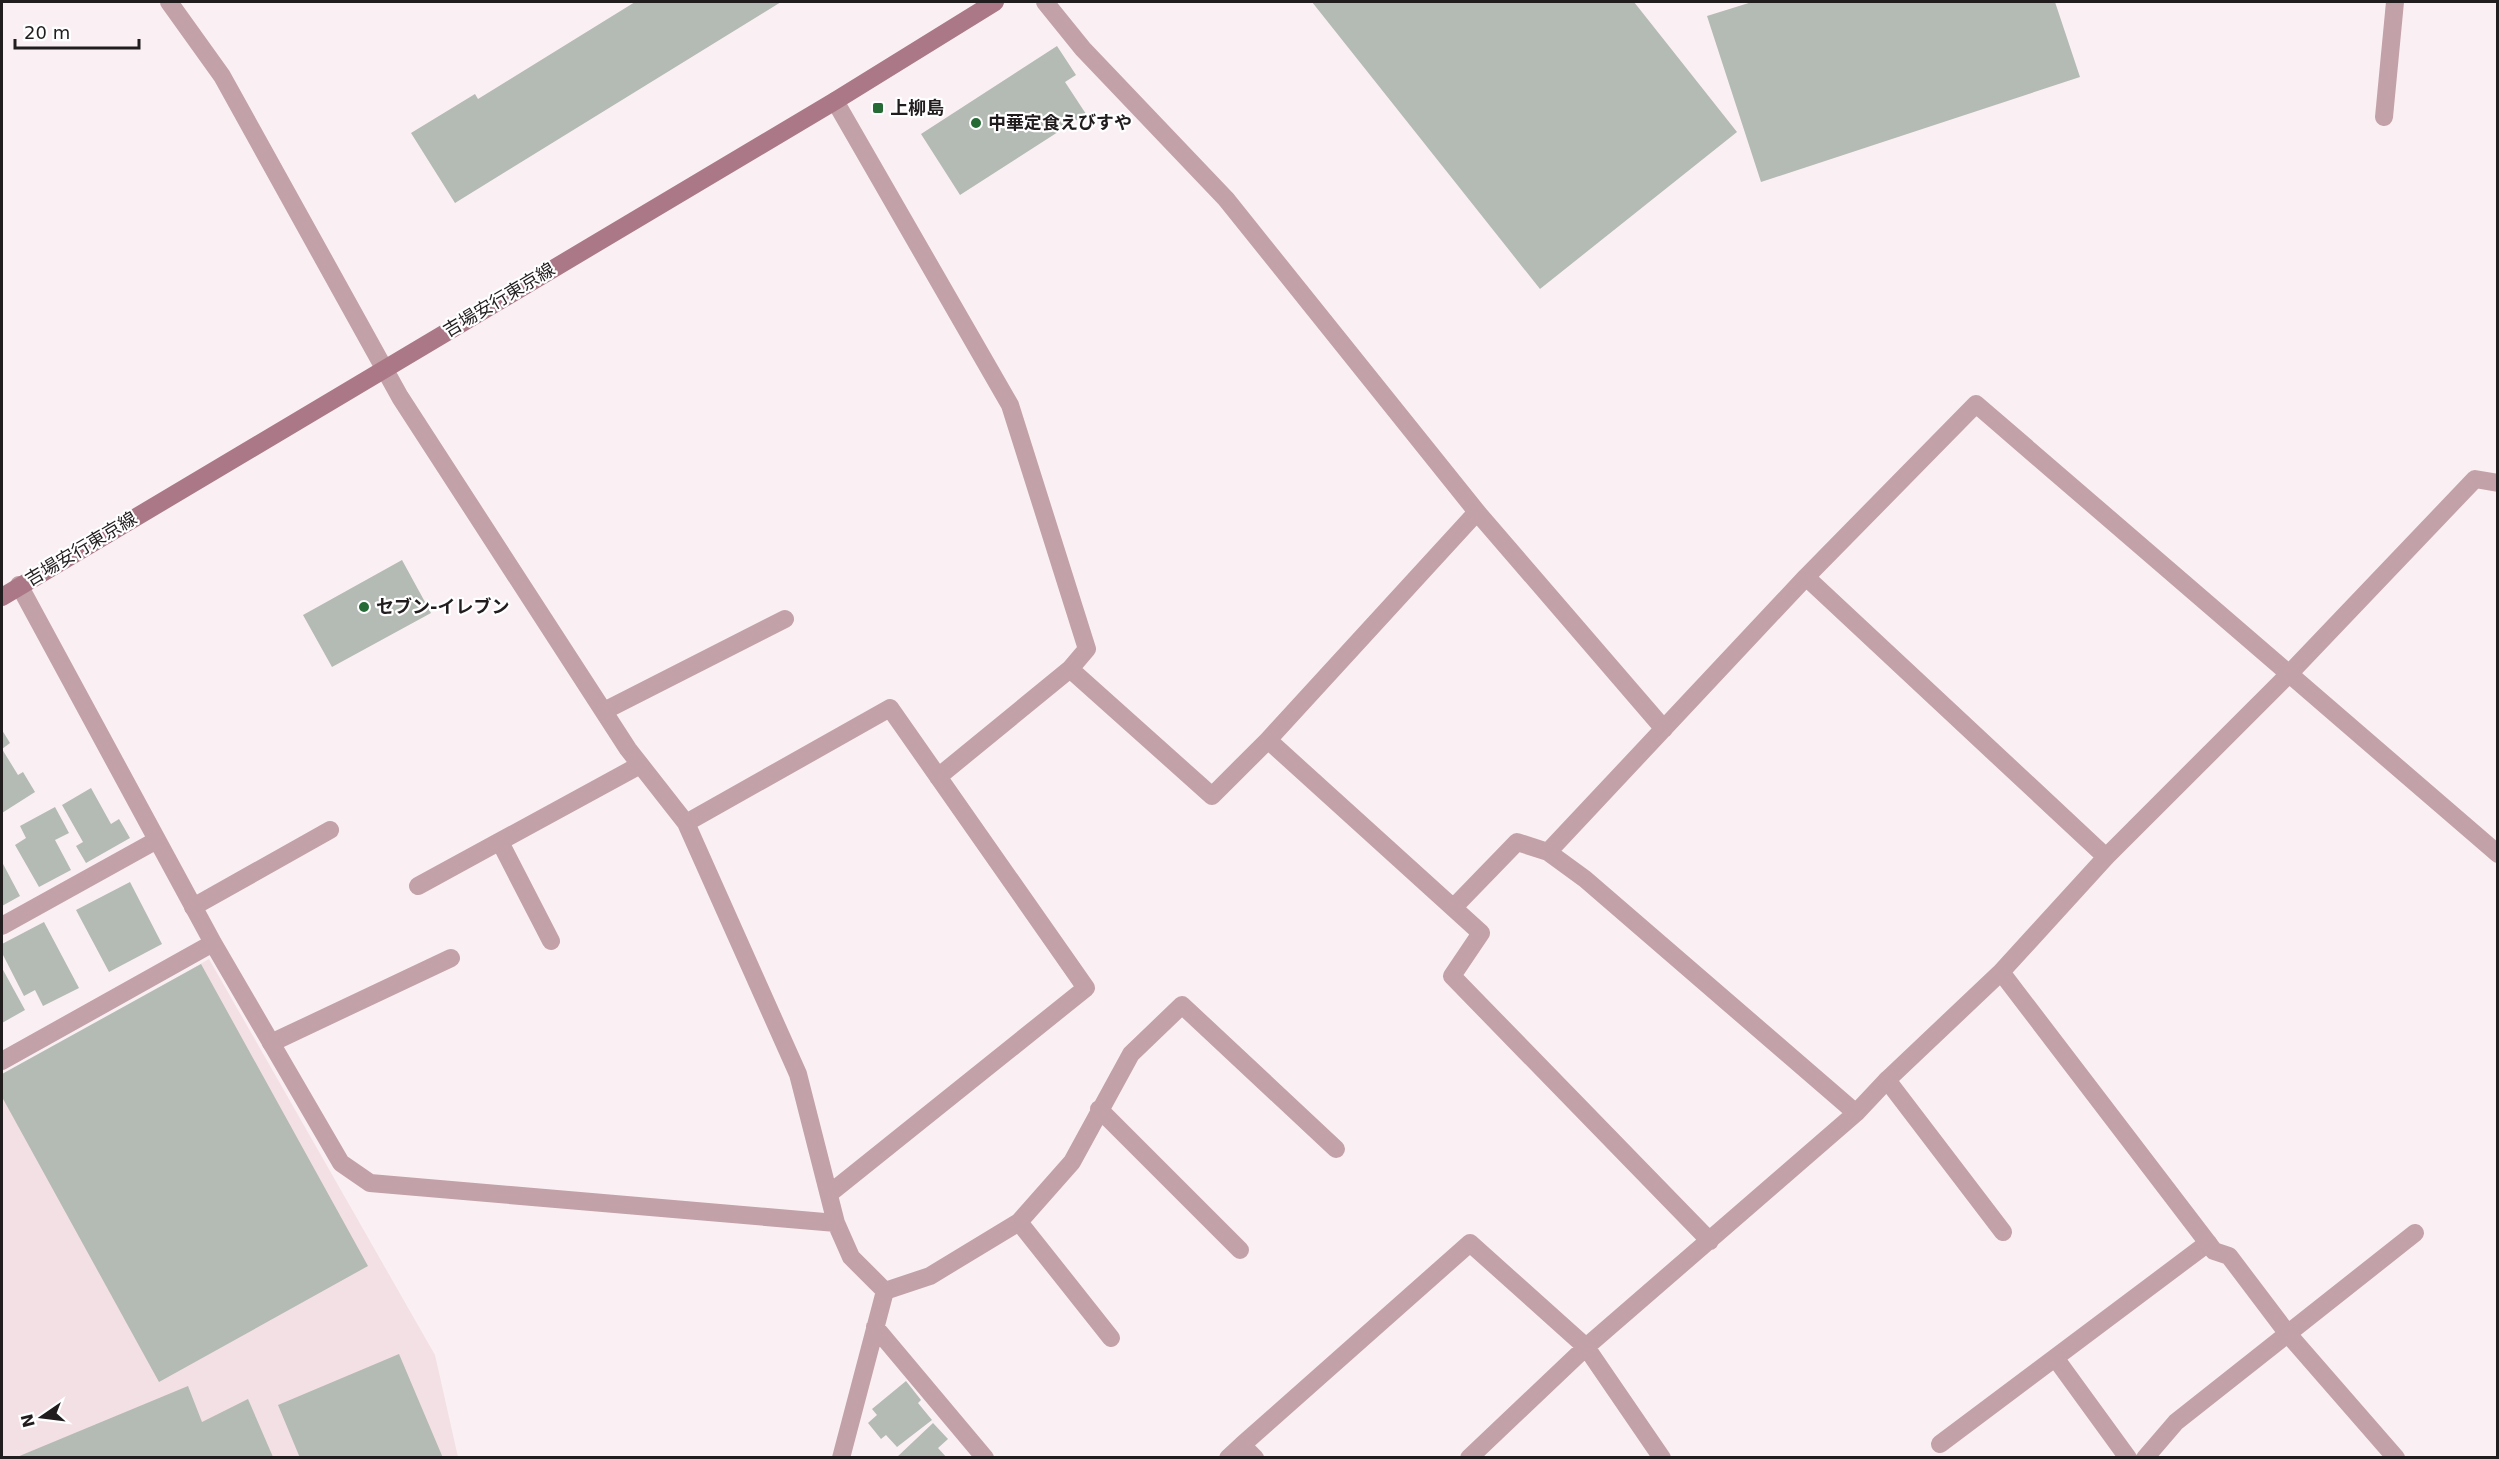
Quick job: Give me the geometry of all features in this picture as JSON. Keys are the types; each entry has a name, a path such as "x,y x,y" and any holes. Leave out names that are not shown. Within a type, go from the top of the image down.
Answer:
{"main road":[{"name":"吉場安行東京線","path":"2,597 835,101 995,2"}],"street":[{"path":"169,2 222,76 368,335 384,369 604,711 640,765 686,823 798,1074 836,1223 850,1257 885,1291"},
{"path":"1045,2 1083,49 1226,199 1477,512 1664,729"},
{"path":"2384,117 2396,2"},
{"path":"835,101 1010,405 1087,649 1070,669 938,777"},
{"path":"1548,852 1806,577 1976,404 2498,854"},
{"path":"1469,1458 1586,1347 1856,1113 1887,1080 2001,972 2106,857 2288,675 2475,479 2498,483"},
{"path":"1070,669 1212,796 1268,740 1477,512"},
{"path":"1806,577 2106,857"},
{"path":"19,585 193,907 340,1163 370,1183 836,1223"},
{"path":"604,711 784,619"},
{"path":"686,823 890,708 1086,988 829,1194"},
{"path":"1268,740 1481,933 1452,976 1710,1241"},
{"path":"418,886 640,765"},
{"path":"193,907 330,830"},
{"path":"2,926 156,840"},
{"path":"500,842 551,941"},
{"path":"1454,907 1517,842 1548,852 1585,879 1856,1113"},
{"path":"2,1061 213,943"},
{"path":"271,1042 451,958"},
{"path":"2001,972 2208,1244 2214,1251 2229,1256 2288,1334 2396,1458"},
{"path":"885,1291 930,1276 1019,1222 1072,1162 1131,1054 1182,1005 1336,1149"},
{"path":"1887,1080 2003,1232"},
{"path":"1100,1109 1240,1250"},
{"path":"1019,1222 1111,1338"},
{"path":"2145,1458 2176,1422 2415,1233"},
{"path":"1228,1458 1248,1451 1470,1243 1586,1347 1662,1458"},
{"path":"1940,1444 2208,1244"},
{"path":"841,1458 885,1291"},
{"path":"875,1327 985,1458"},
{"path":"2056,1359 2128,1458"}],"shaded area":[{"path":"209,959 435,1355 458,1457 2,1457 2,1078"}],"building":[{"path":"635,2 781,2 455,203 411,133 475,94 478,99"},
{"path":"1312,2 1634,2 1737,132 1540,289"},
{"path":"1752,2 2055,2 2080,77 1761,182 1707,16"},
{"path":"1057,46 1076,75 1065,82 1086,114 960,195 921,134"},
{"path":"402,560 431,613 332,667 303,615"},
{"path":"2,730 10,743 2,749"},
{"path":"2,749 18,775 23,772 35,792 2,813"},
{"path":"91,788 111,824 119,819 130,838 86,863 76,846 83,842 62,805"},
{"path":"55,807 69,833 55,840 71,870 39,887 15,845 26,838 20,826"},
{"path":"2,862 20,896 2,906"},
{"path":"130,882 162,944 109,972 76,910"},
{"path":"44,922 79,988 43,1006 35,990 24,996 2,953 2,944"},
{"path":"201,964 368,1266 159,1382 2,1097 2,1074"},
{"path":"2,968 25,1010 2,1023"},
{"path":"399,1354 443,1458 300,1458 278,1405"},
{"path":"906,1381 921,1400 918,1403 932,1420 897,1447 886,1435 881,1439 868,1423 877,1415 872,1409"},
{"path":"188,1386 202,1422 248,1399 273,1457 17,1457"},
{"path":"933,1423 948,1439 938,1448 947,1458 896,1458"}],"place":[{"name":"上柳島","path":"878,108"},
{"name":"中華定食えびすや","path":"976,123"},
{"name":"セブン-イレブン","path":"364,607"}]}
